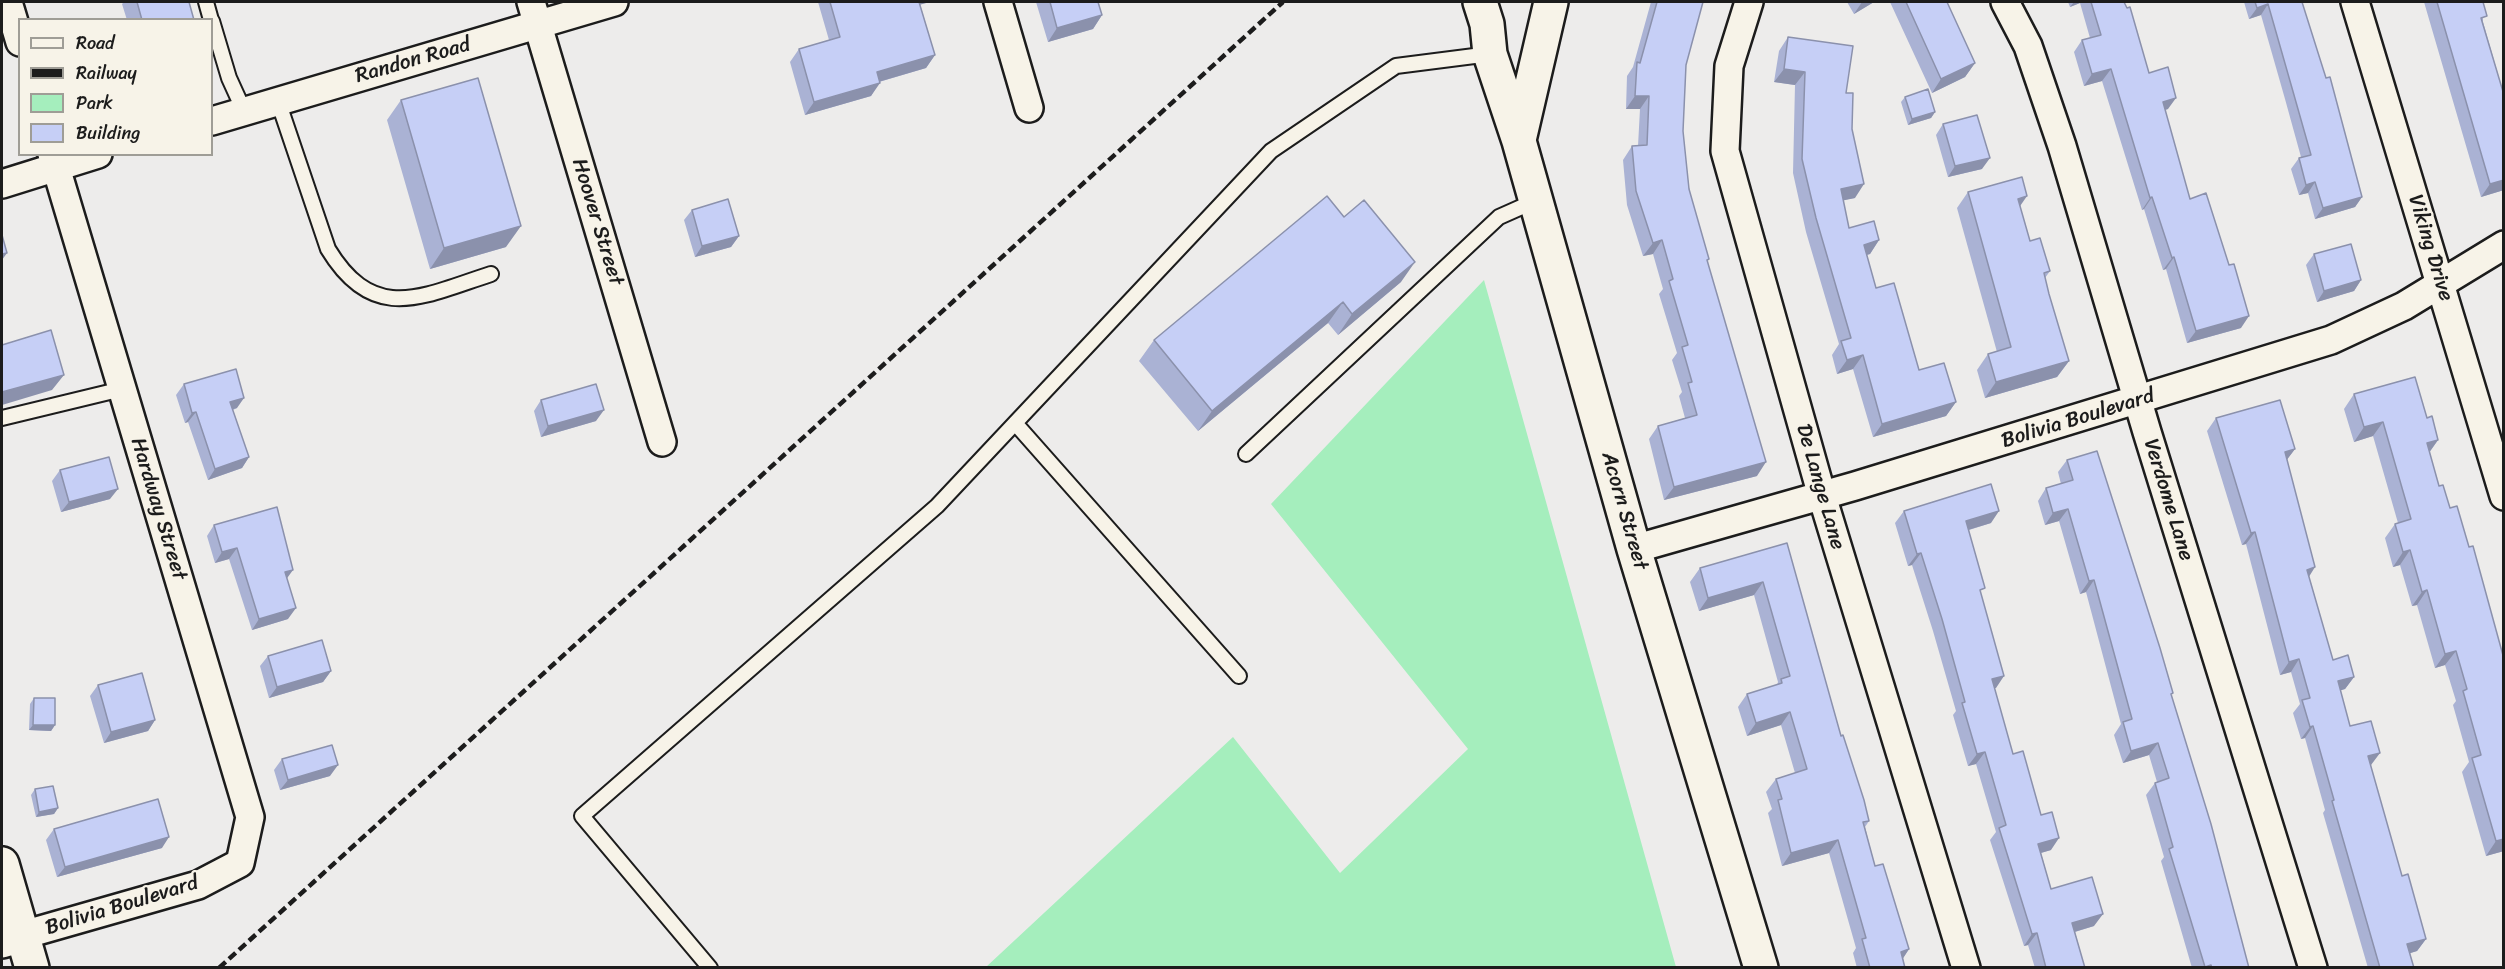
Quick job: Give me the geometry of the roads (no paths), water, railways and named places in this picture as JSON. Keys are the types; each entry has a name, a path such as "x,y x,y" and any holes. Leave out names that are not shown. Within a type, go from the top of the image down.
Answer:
{"street":[{"path":"8,2 18,35"},
{"name":"Randon Road","path":"213,121 278,101 535,13 614,2"},
{"path":"998,2 1029,108"},
{"name":"Acorn Street","path":"1464,2 1473,30 1490,54"},
{"name":"Acorn Street","path":"1480,2 1487,24 1490,54 1519,141 1634,549 1761,968"},
{"path":"1519,141 1551,2"},
{"name":"De Lange Lane","path":"1749,2 1729,66 1725,151 1822,496 1966,968"},
{"name":"Verdome Lane","path":"2005,2 2028,46 2062,146 2313,968"},
{"name":"Viking Drive","path":"2355,2 2504,496"},
{"name":"Hoover Street","path":"535,13 662,442"},
{"path":"2,184 54,161 85,156"},
{"name":"Hardway Street","path":"54,161 250,817 240,863"},
{"name":"Bolivia Boulevard","path":"1634,549 1822,496 2331,340 2404,306 2504,245"},
{"name":"Bolivia Boulevard","path":"12,938 198,885 240,863"},
{"path":"2,864 12,938 32,968"}],"lane":[{"path":"206,2 210,18"},
{"path":"213,26 229,78 244,111"},
{"path":"710,968 582,816 937,506 1271,151 1396,66 1490,54"},
{"path":"278,101 328,249 341,271 360,286 387,299 419,297 491,274"},
{"path":"1246,454 1499,217 1535,201"},
{"path":"2,418 122,389"},
{"path":"1015,423 1239,676"}],"railway":[{"path":"219,968 1283,2"}]}
